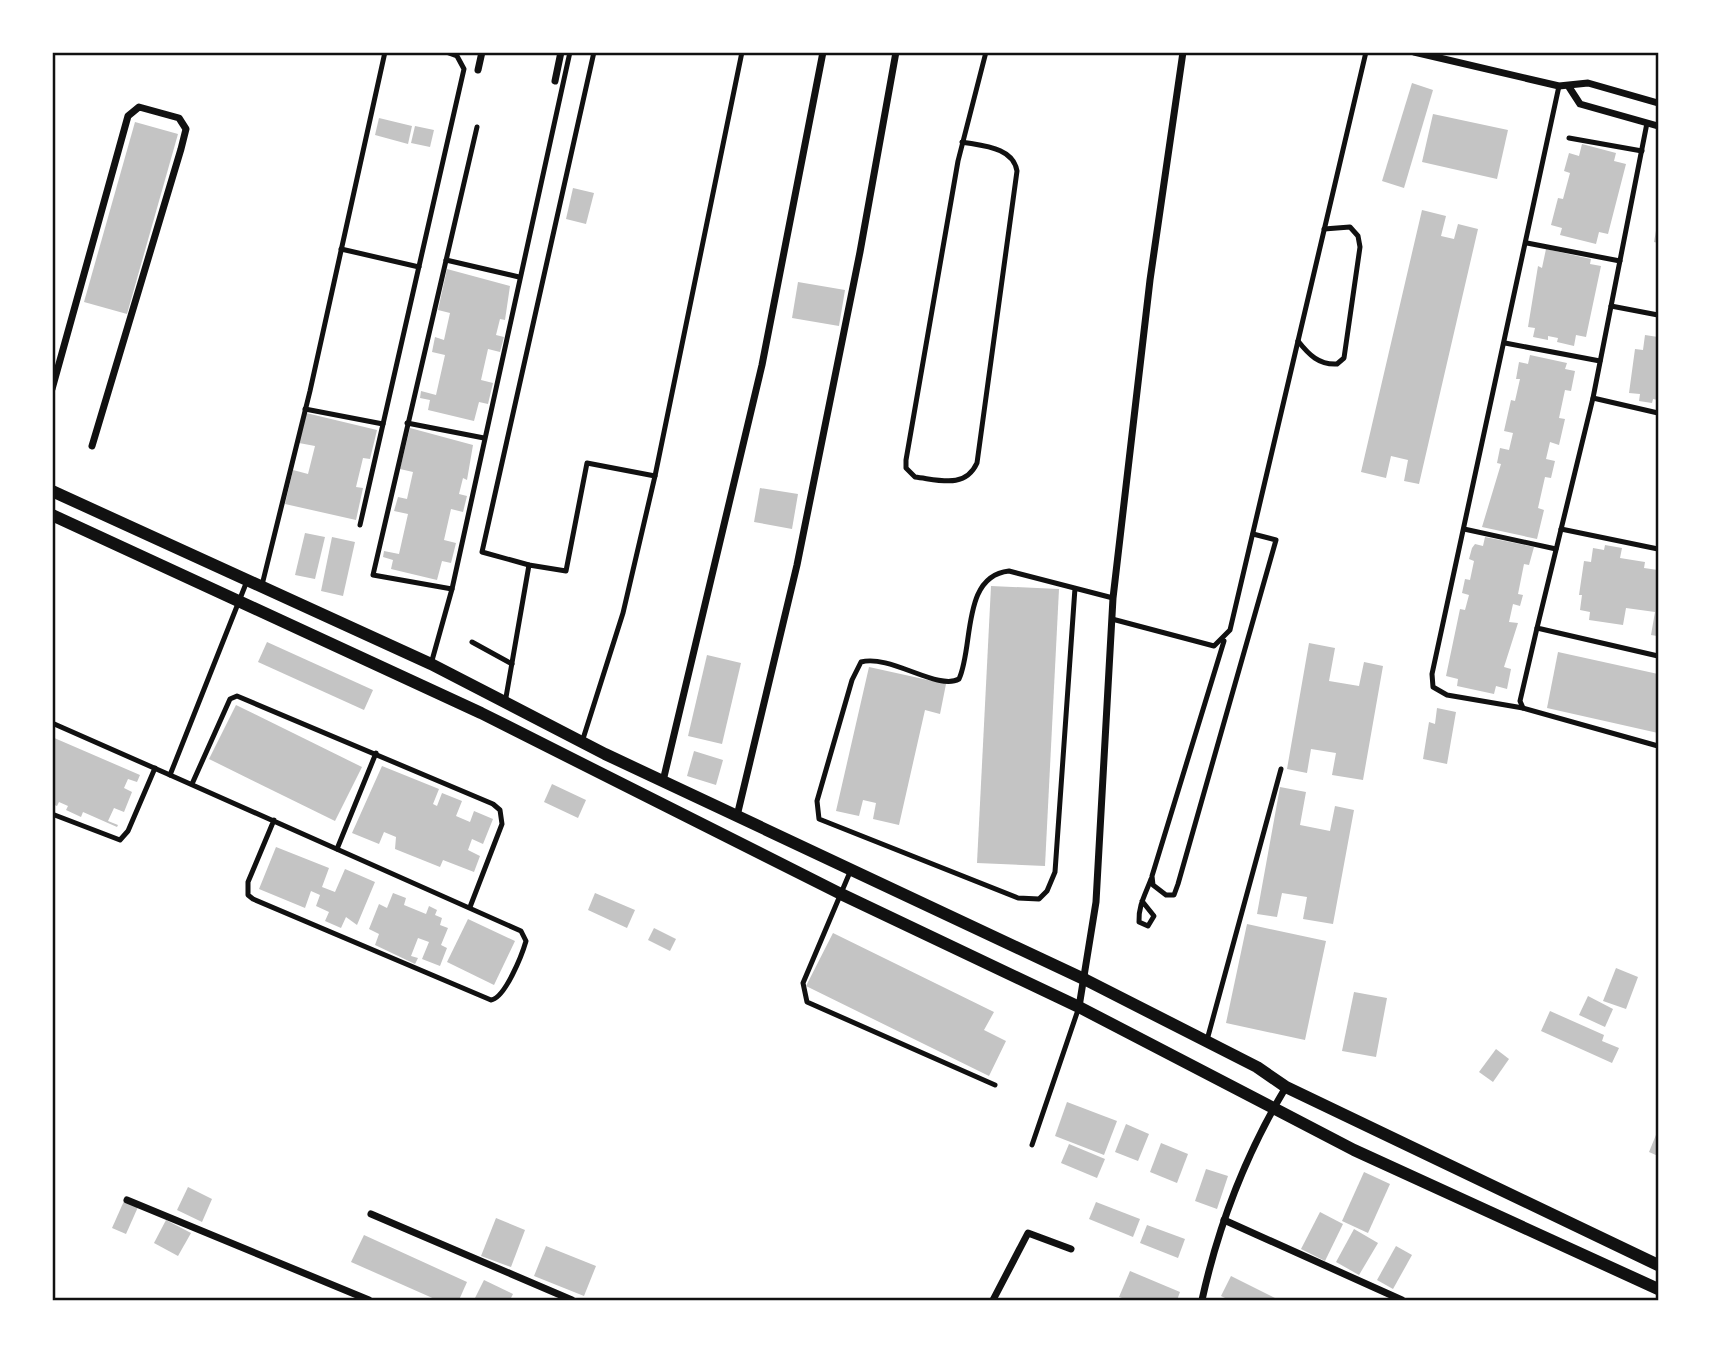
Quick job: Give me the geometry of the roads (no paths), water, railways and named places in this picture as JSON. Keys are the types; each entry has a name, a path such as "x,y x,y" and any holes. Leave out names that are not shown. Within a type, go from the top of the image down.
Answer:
{"street":[{"path":"478,70 482,52"},
{"path":"555,81 561,52"},
{"path":"663,781 762,365 824,52"},
{"path":"737,816 797,565 896,52"},
{"path":"1079,1007 1086,980 1096,902 1113,598 1150,280 1183,52"},
{"path":"1414,52 1559,86 1588,83 1658,103"},
{"path":"1569,87 1580,103 1658,126"},
{"path":"52,389 128,116 139,107 179,118 186,129 181,149 92,446"},
{"path":"52,491 431,664 582,742 1086,980 1257,1067 1286,1087 1658,1265"},
{"path":"52,515 481,713 841,894 1079,1007 1273,1109 1658,1289"},
{"path":"1202,1300 1224,1220 1273,1109 1286,1087"},
{"path":"127,1200 369,1300"},
{"path":"1546,1238 1554,1213"},
{"path":"370,1214 572,1300"},
{"path":"1224,1220 1402,1300"},
{"path":"993,1300 1028,1233 1071,1250"}],"lane":[{"path":"262,588 385,52"},
{"path":"360,524 464,69 457,56 446,52"},
{"path":"431,664 452,589 570,52"},
{"path":"594,52 482,552 529,565 566,570 587,463 655,476"},
{"path":"582,742 623,613 655,476 742,52"},
{"path":"962,142 1007,154 1016,162 1017,171 977,463 972,475 958,481 915,478 906,468 962,142 986,52"},
{"path":"1142,901 1224,639 1230,630 1366,52"},
{"path":"1559,86 1432,674 1433,687 1447,695 1523,708 1658,746"},
{"path":"1523,708 1520,701 1593,398 1647,123"},
{"path":"452,589 373,575 477,127"},
{"path":"1569,138 1642,151"},
{"path":"1298,341 1307,353 1327,365 1337,365 1344,358 1359,236 1350,227 1324,229"},
{"path":"1527,243 1620,261"},
{"path":"341,249 419,267"},
{"path":"446,260 519,276"},
{"path":"1611,306 1658,315"},
{"path":"1505,343 1601,361"},
{"path":"1593,398 1658,413"},
{"path":"305,409 383,424"},
{"path":"407,423 484,438"},
{"path":"1464,529 1556,549"},
{"path":"1561,529 1658,549"},
{"path":"1152,876 1153,885 1158,892 1174,895 1276,540 1253,534"},
{"path":"505,703 529,565"},
{"path":"1075,588 1055,872 1047,891 1039,899 1018,898 819,819 817,801 852,680 861,662 878,660 953,682 962,672 978,594 990,578 1009,570 1113,598"},
{"path":"170,775 247,582"},
{"path":"1112,619 1214,646 1224,639"},
{"path":"1537,628 1658,656"},
{"path":"472,642 512,664"},
{"path":"192,784 230,699 237,696 376,753 500,810 502,824 470,907"},
{"path":"52,723 274,820 470,907 525,935 524,949 498,999 491,1000 248,895 247,882 274,820"},
{"path":"337,849 376,753"},
{"path":"52,814 120,840 128,831 155,768"},
{"path":"1207,1041 1281,769"},
{"path":"851,870 803,983 807,1002 995,1085"},
{"path":"1032,1145 1079,1007"}]}
